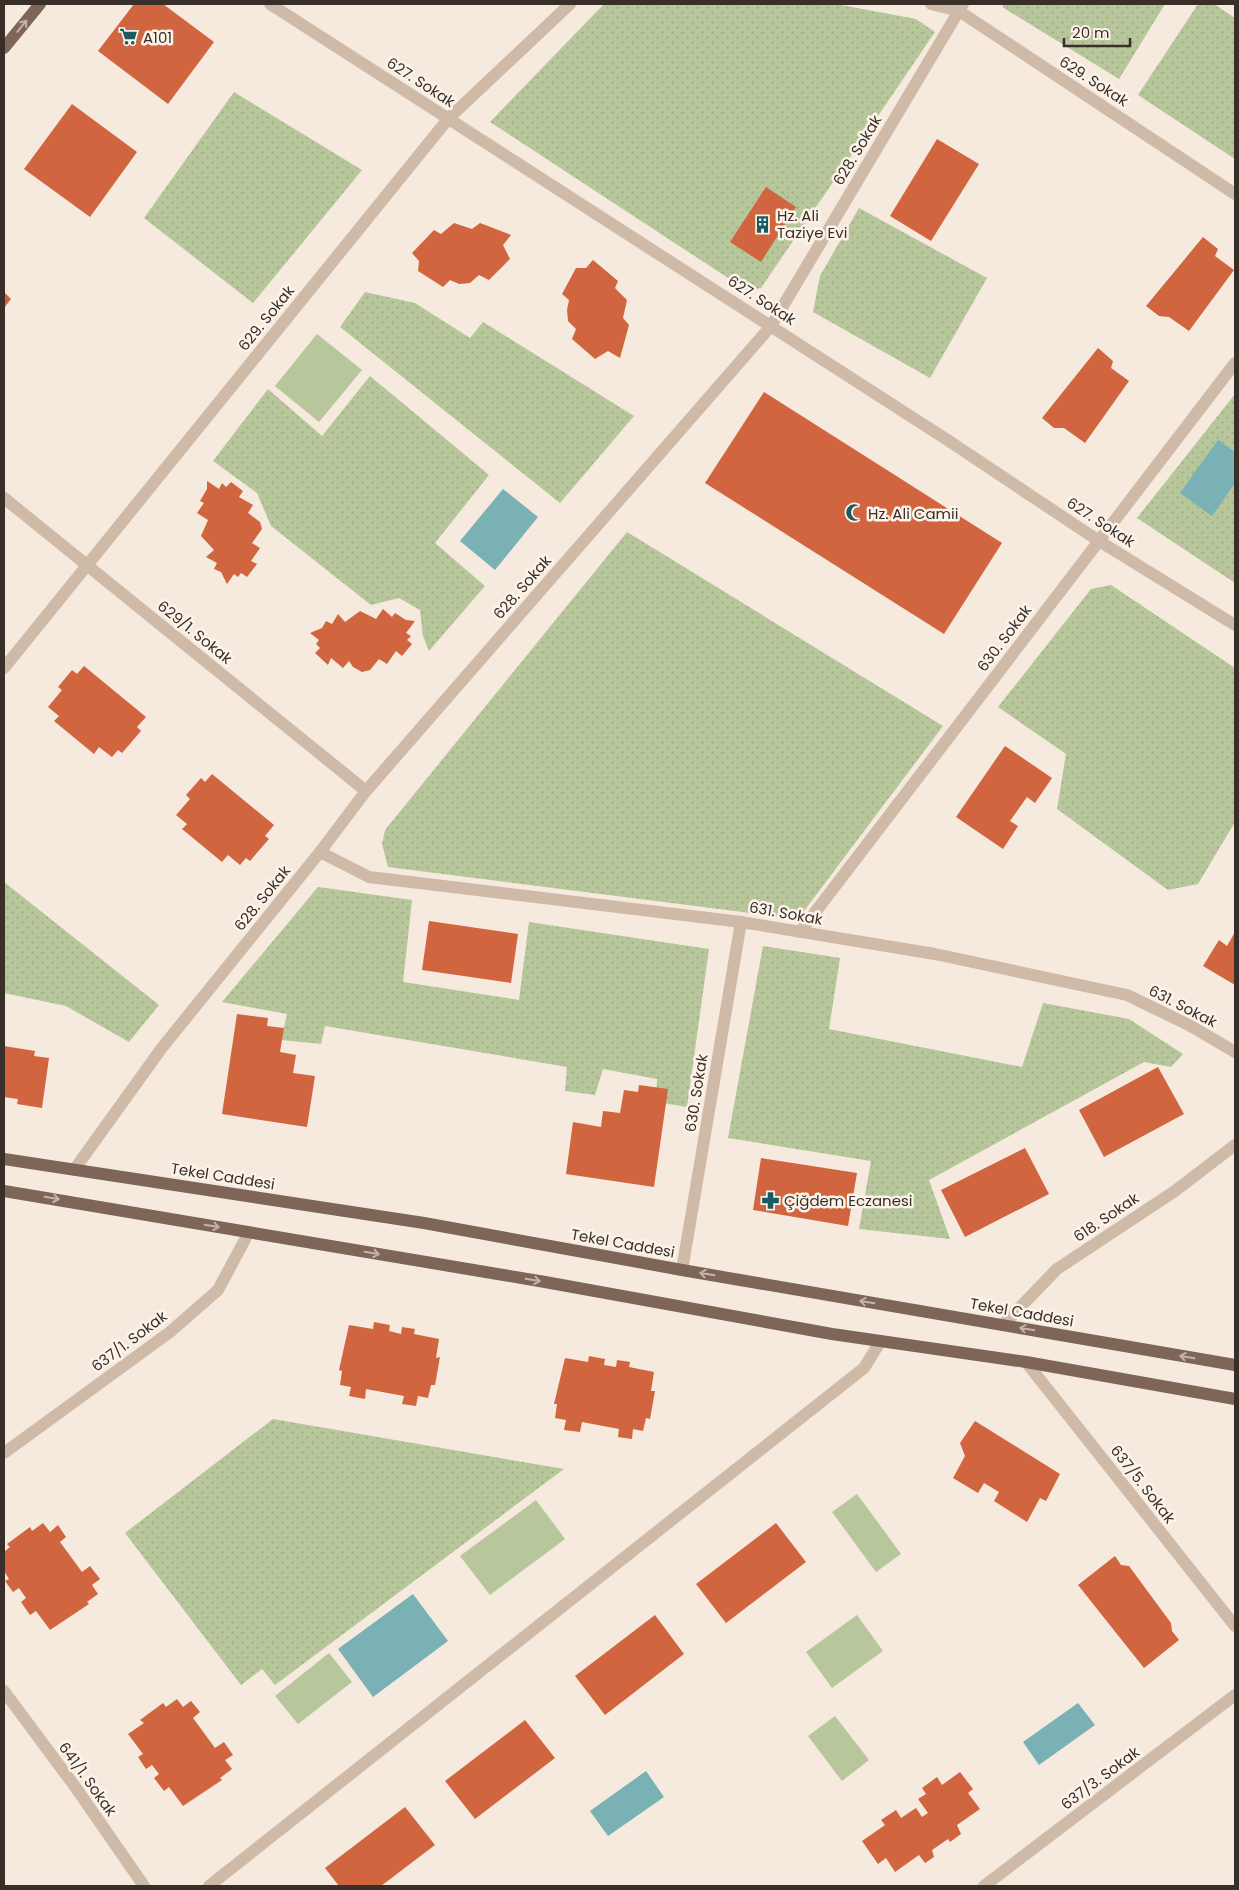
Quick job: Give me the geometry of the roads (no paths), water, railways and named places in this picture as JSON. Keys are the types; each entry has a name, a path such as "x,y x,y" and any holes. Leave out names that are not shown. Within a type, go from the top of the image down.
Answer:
{"main road":[{"path":"4,48 40,4"},
{"name":"Tekel Caddesi","path":"4,1159 424,1223 682,1270 1235,1365"},
{"path":"4,1191 880,1342 1026,1362 1235,1399"}],"street":[{"name":"627. Sokak","path":"270,4 771,326 1098,541 1235,625"},
{"name":"629. Sokak","path":"4,668 448,119 570,4"},
{"name":"629. Sokak","path":"931,4 961,7 1235,194"},
{"name":"628. Sokak","path":"74,1170 160,1048 320,852 366,790 771,326 961,7"},
{"name":"630. Sokak","path":"800,932 1235,363"},
{"name":"629/1. Sokak","path":"4,498 366,790"},
{"name":"631. Sokak","path":"320,852 369,877 741,922 935,954 1127,995 1188,1025 1235,1052"},
{"name":"630. Sokak","path":"682,1270 741,922"},
{"name":"618. Sokak","path":"1003,1325 1057,1269 1175,1191 1235,1145"},
{"name":"637/1. Sokak","path":"4,1453 170,1332 218,1290 249,1232"},
{"path":"209,1886 864,1368 880,1342"},
{"name":"637/5. Sokak","path":"1026,1362 1235,1626"},
{"name":"641/1. Sokak","path":"4,1691 76,1788 144,1886"},
{"name":"637/3. Sokak","path":"984,1886 1235,1695"}],"water":[{"path":"1218,440 1235,452 1235,483 1212,516 1180,493"},
{"path":"503,489 538,517 495,570 460,541"},
{"path":"413,1594 448,1641 373,1697 338,1649"},
{"path":"1078,1703 1095,1725 1039,1765 1023,1742"},
{"path":"646,1771 664,1797 608,1836 590,1811"}],"place":[{"name":"A101","path":"129,37"},
{"name":"Hz. Ali Taziye Evi","path":"763,224"},
{"name":"Hz. Ali Camii","path":"854,513"},
{"name":"Çiğdem Eczanesi","path":"770,1200"}]}
